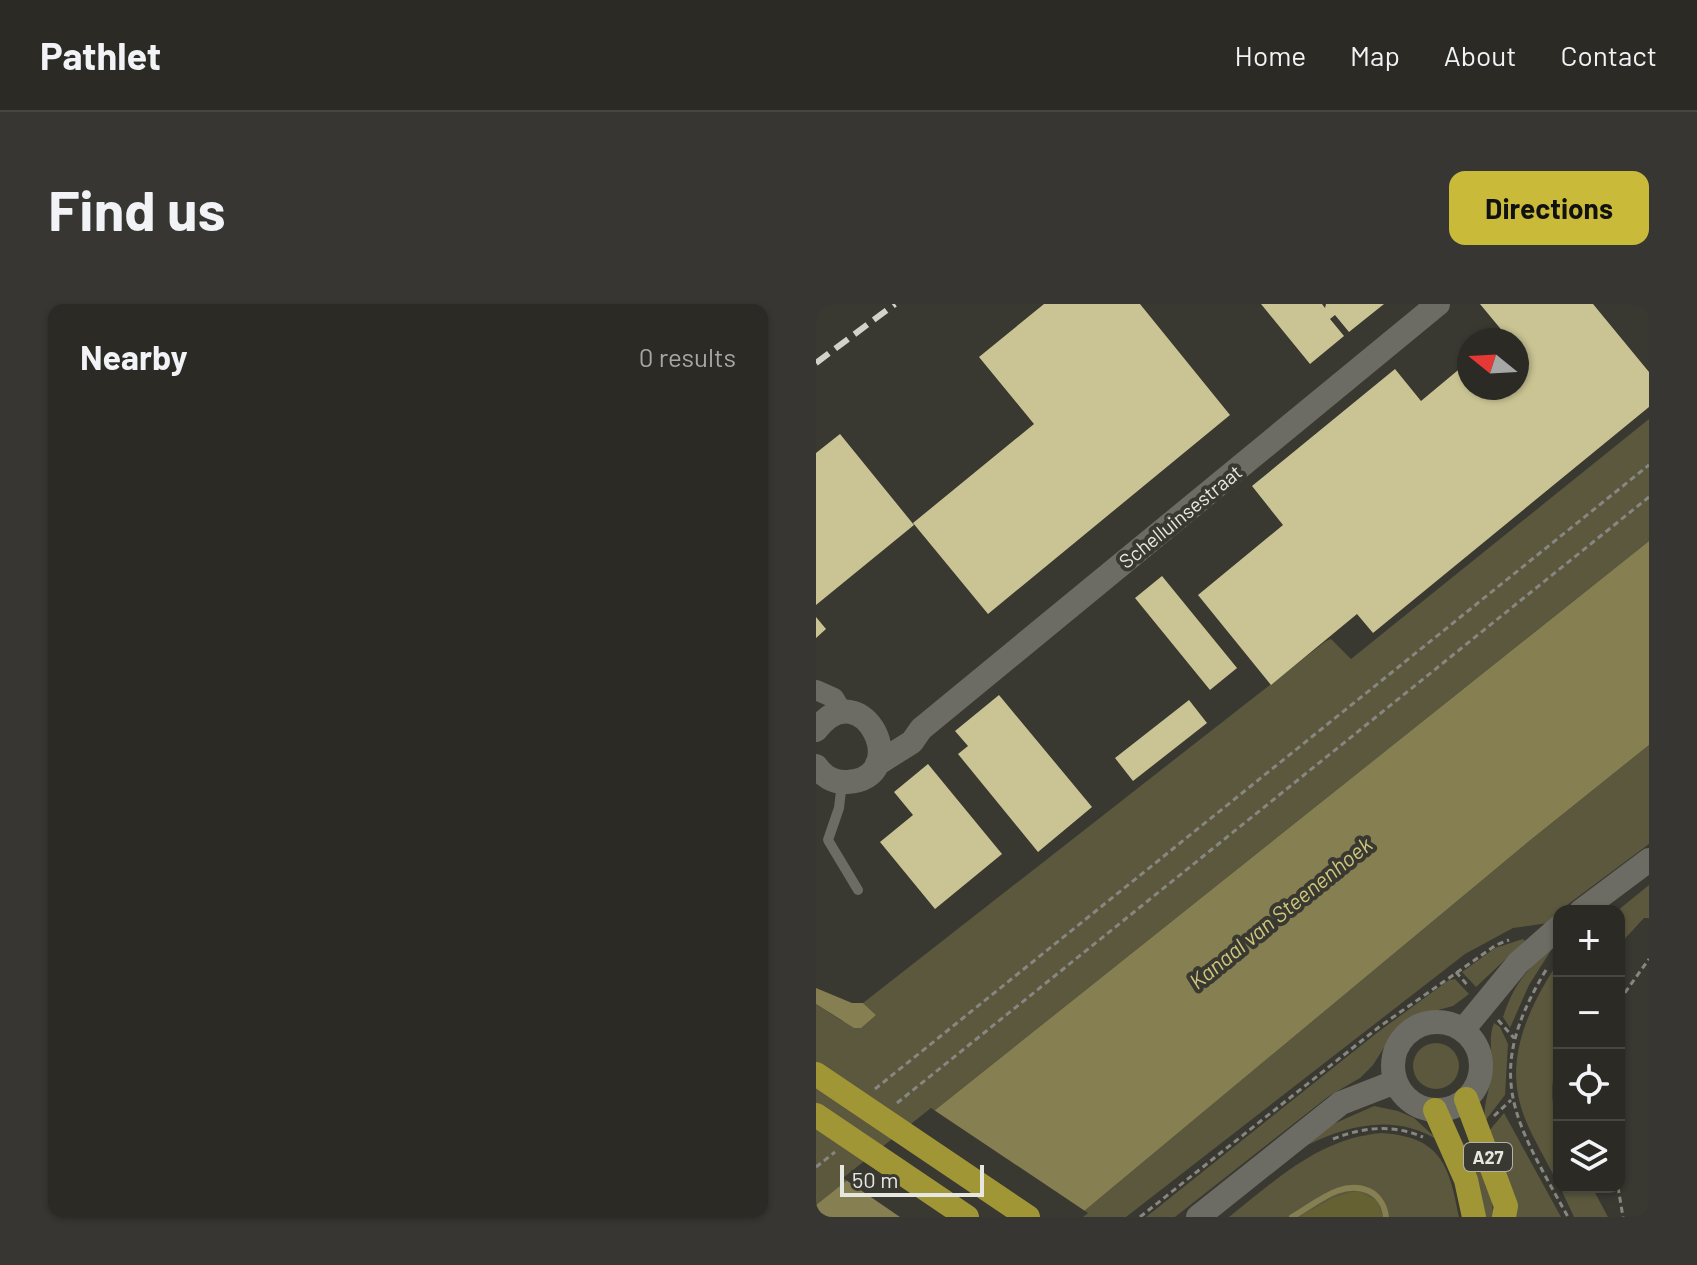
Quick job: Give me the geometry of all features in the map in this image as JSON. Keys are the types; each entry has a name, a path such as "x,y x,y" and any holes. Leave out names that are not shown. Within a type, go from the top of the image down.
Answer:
{"highway":[{"path":"816,1074 1028,1217"},
{"name":"A27","path":"1466,1099 1506,1206 1504,1217"},
{"name":"A27","path":"1435,1110 1466,1180 1474,1217"},
{"path":"816,1115 967,1217"}],"street":[{"name":"Schelluinsestraat","path":"842,782 866,776 877,764 912,742 921,729 1438,304"},
{"path":"816,690 834,698 824,717 862,716 875,729 880,743 877,764"},
{"path":"875,729 921,729"},
{"path":"816,766 826,777 842,782"},
{"path":"1589,905 1649,860"},
{"path":"1463,1030 1518,963 1553,932"},
{"path":"1434,1021 1449,1023 1463,1030 1477,1048 1481,1063 1476,1086 1466,1099 1452,1107 1435,1110 1411,1102 1395,1082 1392,1067 1394,1052 1401,1039 1413,1028 1434,1021"},
{"path":"1198,1217 1341,1103 1395,1082"}],"lane":[{"path":"842,782 839,808 828,840 858,890"}],"path":[{"path":"866,1097 1649,465"},
{"path":"887,1111 1649,497"},
{"path":"1625,993 1649,959"},
{"path":"1547,968 1526,1003 1514,1038 1510,1070 1511,1100 1518,1122 1568,1217"},
{"path":"1140,1217 1379,1027 1456,972"},
{"path":"1479,1132 1486,1128 1499,1108 1511,1100"},
{"path":"1325,1143 1363,1130 1382,1128 1410,1132 1439,1145 1451,1143"},
{"path":"816,1167 840,1149"},
{"path":"1619,1193 1623,1217"}],"shaded area":[{"path":"1649,419 1649,541 816,1205 816,1004 842,1021 876,1015 863,1003 1326,641 1331,639 1351,659"},
{"path":"1649,745 1649,844 1567,905 1553,905 1553,918 1548,923 1513,928 1465,954 1126,1217 1077,1217"},
{"path":"1649,885 1649,918 1644,918 1625,939 1625,905"},
{"path":"1523,939 1525,941 1476,987 1462,972 1495,948"},
{"path":"1553,946 1529,985 1510,1028 1503,1017 1512,994 1530,969"},
{"path":"1553,971 1553,1175 1524,1117 1517,1088 1519,1049 1539,994"},
{"path":"1455,979 1469,994 1453,1006 1416,1016 1403,1024 1360,1078 1329,1096 1175,1217 1146,1217 1378,1032 1449,980"},
{"path":"1494,1023 1500,1027 1508,1044 1505,1095 1485,1121 1492,1069 1491,1036"},
{"path":"1436,1043 1452,1050 1459,1066 1452,1082 1436,1089 1420,1082 1413,1066 1420,1050"},
{"path":"1374,1106 1414,1118 1438,1140 1421,1132 1388,1124 1338,1132 1305,1146 1331,1125"},
{"path":"1504,1113 1561,1217 1514,1217 1489,1131"},
{"path":"1382,1133 1418,1140 1439,1157 1451,1182 1459,1217 1229,1217 1281,1175 1318,1152 1338,1143"},
{"path":"1478,1150 1492,1195 1493,1217 1482,1217 1465,1154"},
{"path":"1360,1192 1377,1201 1383,1217 1299,1217 1333,1198"},
{"path":"1563,1193 1595,1193 1608,1217 1574,1217"}],"water":[{"name":"Kanaal van Steenenhoek","path":"1649,541 1649,745 1077,1217 816,1217 816,1205"},
{"path":"816,988 852,1003 863,1003 876,1015 861,1028 854,1028 816,1004"}],"pier":[{"path":"931,1108 1088,1213 1083,1217 900,1217 843,1178"}],"building":[{"path":"1044,304 1140,304 1230,415 988,614 913,523 1034,424 979,357"},
{"path":"1261,304 1322,304 1325,308 1326,304 1384,304 1349,332 1335,315 1330,319 1344,336 1310,364"},
{"path":"1480,304 1593,304 1649,372 1649,407 1373,633 1357,614 1271,685 1198,595 1283,525 1252,486 1395,369 1421,401 1457,371 1457,400 1529,400 1529,328 1500,328"},
{"path":"840,434 914,525 816,605 816,453"},
{"path":"1162,576 1237,668 1210,690 1135,598"},
{"path":"816,617 826,629 816,638"},
{"path":"999,695 1092,807 1038,852 958,754 968,746 955,731"},
{"path":"1189,700 1207,723 1133,781 1115,758"},
{"path":"928,764 1002,854 935,909 880,842 913,815 894,792"}],"waterway":[{"path":"1292,1217 1329,1194 1349,1188 1373,1193 1381,1202 1386,1217"}],"railway":[{"path":"816,363 895,304"}]}
